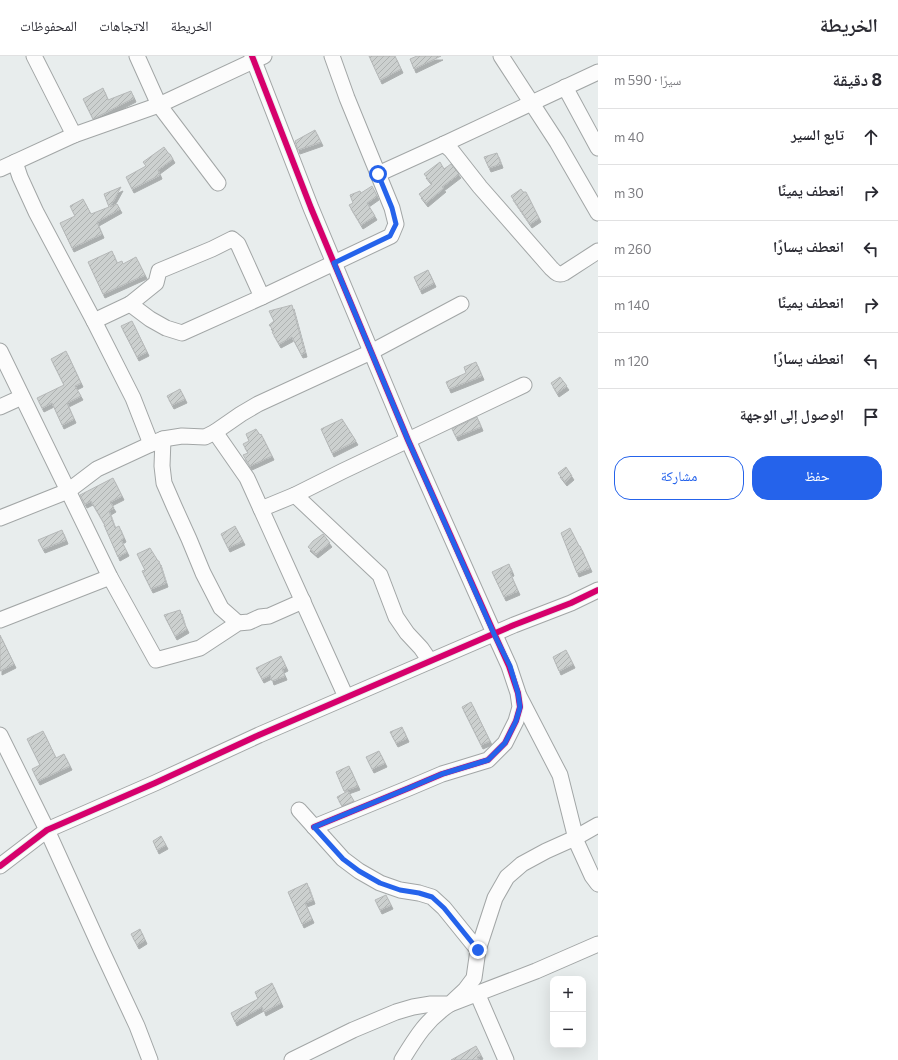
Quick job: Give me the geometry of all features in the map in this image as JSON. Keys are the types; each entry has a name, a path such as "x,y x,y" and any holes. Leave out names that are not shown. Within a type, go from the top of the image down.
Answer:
{"street":[{"path":"34,56 74,136"},
{"path":"137,56 159,105 218,183"},
{"path":"130,304 150,319 166,328 182,333 390,236 396,224 392,208 346,98 332,56"},
{"path":"501,56 557,142 598,213"},
{"path":"0,169 74,136 159,105 257,58 311,208 408,440 494,634 510,666 518,693 520,707 516,721 505,743 488,760 442,774 314,827"},
{"path":"378,174 598,72"},
{"path":"565,86 598,148"},
{"path":"444,144 451,150 497,207 557,274 564,273 598,251"},
{"path":"15,162 36,212 157,441 166,488 203,573 221,608 238,623"},
{"path":"94,321 130,304 156,283 159,271 232,239 238,244 262,297"},
{"path":"0,518 68,491 97,469 157,441 182,436 205,437 258,404 371,352 461,304"},
{"path":"0,351 110,577 156,660 200,648 238,623 249,622 260,617 269,616 303,601"},
{"path":"261,509 295,495 524,385"},
{"path":"0,407 22,397"},
{"path":"215,432 247,478 346,697"},
{"path":"295,495 380,574 396,617 430,661"},
{"path":"0,620 110,577"},
{"path":"0,866 47,830 155,783 258,735 494,634 571,603 598,590"},
{"path":"518,693 560,775 575,838 592,876 598,884"},
{"path":"0,735 47,830 137,1026 150,1060"},
{"path":"299,810 343,859 359,871 380,883 400,890 432,897 444,908 478,950"},
{"path":"292,1060 353,1030 396,1012 425,1005 450,1004 465,990 474,978 478,950 495,898 507,877 522,864 598,825"},
{"path":"402,1060 428,1022 439,1011 450,1004 536,971 598,944"},
{"path":"477,993 506,1060"}],"building":[{"path":"369,56 395,56 401,69 380,80"},
{"path":"417,56 441,56 414,69 410,59"},
{"path":"103,88 108,100 131,91 134,98 93,119 83,99"},
{"path":"315,130 321,142 298,150 295,141"},
{"path":"164,147 173,159 158,170 160,175 132,189 126,177 146,166 143,162"},
{"path":"497,153 501,164 489,168 484,157"},
{"path":"440,162 444,169 451,164 459,174 442,187 444,188 426,203 419,194 432,184 424,174"},
{"path":"372,186 377,196 367,203 375,216 361,225 349,205 353,203 350,195 360,191 361,193"},
{"path":"121,187 110,207 117,204 120,209 97,222 102,234 72,248 60,223 75,216 70,206 83,199 91,214 109,207 104,194"},
{"path":"521,189 523,192 526,192 539,218 530,224 511,196"},
{"path":"112,251 117,263 122,261 123,264 136,257 145,275 103,294 88,262"},
{"path":"428,270 434,283 420,290 414,277"},
{"path":"292,305 305,353 301,354 292,337 279,344 272,332 274,331 269,325 274,321 269,311"},
{"path":"132,321 147,352 137,357 121,326"},
{"path":"66,351 81,383 75,386 81,396 67,403 74,419 62,425 52,403 42,408 37,398 64,385 51,359"},
{"path":"476,362 482,376 449,389 446,382 466,373 464,367"},
{"path":"560,377 567,386 557,393 551,383"},
{"path":"180,389 185,399 172,405 167,396"},
{"path":"477,417 481,427 456,437 452,429"},
{"path":"342,419 356,441 332,453 321,429"},
{"path":"256,429 260,435 261,434 272,456 250,466 243,455 248,453 243,444 249,441 246,434"},
{"path":"566,467 572,476 565,482 558,473"},
{"path":"113,478 122,496 110,502 114,508 109,511 115,528 119,526 124,538 121,540 127,552 118,557 105,525 91,501 85,504 80,495"},
{"path":"235,526 243,541 228,548 221,534"},
{"path":"570,528 590,568 577,573 561,533"},
{"path":"62,530 66,540 43,549 38,540"},
{"path":"323,534 330,543 316,554 308,547 313,541"},
{"path":"150,548 159,561 166,583 151,589 142,571 145,570 137,554"},
{"path":"509,564 512,572 510,573 518,591 504,597 492,572"},
{"path":"180,610 187,629 175,636 164,615"},
{"path":"0,635 14,664 0,671"},
{"path":"566,650 573,664 559,671 553,657"},
{"path":"281,656 286,667 282,669 285,676 272,681 270,675 262,679 256,668"},
{"path":"471,702 490,741 481,745 462,707"},
{"path":"402,727 407,738 396,743 390,732"},
{"path":"43,731 56,758 64,754 70,766 38,781 32,769 40,765 27,739"},
{"path":"379,751 385,763 372,769 366,757"},
{"path":"349,766 358,786 344,791 336,772"},
{"path":"348,791 354,801 342,806 337,797"},
{"path":"161,836 166,845 157,850 153,841"},
{"path":"307,883 313,900 305,903 312,919 302,924 288,892"},
{"path":"386,895 391,905 380,910 375,900"},
{"path":"140,929 145,940 137,945 131,934"},
{"path":"272,983 281,1003 264,1012 262,1007 235,1022 231,1013 258,999 255,992"},
{"path":"476,1046 481,1055 477,1057 479,1060 451,1060"}],"cycle path":[{"path":"252,56 311,208 408,440 509,666 518,693 520,707 516,721 505,743 488,760 442,774 314,827"},
{"path":"0,866 47,830 155,783 259,735 514,625 571,603 598,590"}],"route":[{"path":"378,174 392,208 396,224 390,236 334,263 408,440 494,634 510,666 518,693 520,707 516,721 505,743 488,760 442,774 314,827 343,859 359,871 380,883 400,890 432,897 444,908 478,950"}]}
